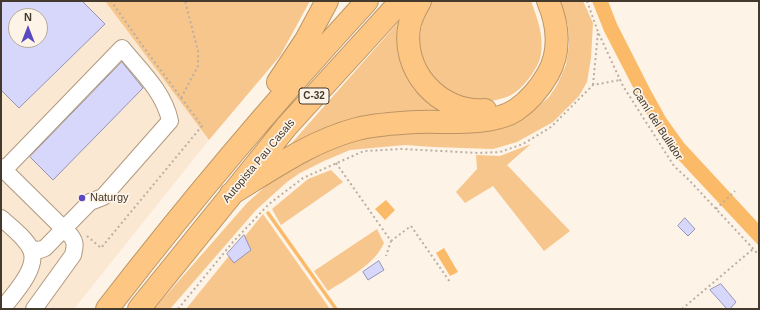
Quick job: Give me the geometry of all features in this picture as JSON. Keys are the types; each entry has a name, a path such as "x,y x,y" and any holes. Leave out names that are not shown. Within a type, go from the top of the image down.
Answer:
{"highway":[{"path":"221,167 240,134 287,70 306,40 327,1"},
{"name":"C-32","path":"107,309 172,226 221,167 321,50 366,1"},
{"name":"Autopista Pau Casals","path":"139,309 287,126 401,1"},
{"path":"420,1 410,24 408,38 410,52 413,66 421,79 438,97 449,104 463,109 479,110 496,109 533,94"},
{"path":"231,194 301,151 336,136 358,129 387,124 466,121 496,118 516,110 542,83 550,70 556,54 556,30 554,18 548,1"}],"street":[{"path":"31,249 40,250 45,248 54,240 63,228 90,202 103,197 170,121 168,111 154,86 122,48 3,168 63,228 75,241 76,246 73,255 34,309"},
{"path":"1,218 31,249 33,259 30,271 2,309"}],"path":[{"path":"181,98 198,66 198,51 185,1"},
{"name":"Camí del Bullidor","path":"587,1 598,32 620,80 674,166 717,208 759,255"},
{"path":"593,85 598,32"},
{"path":"178,309 233,242 269,204 303,178 364,151 402,149 479,153 500,152 524,144 551,127 593,85 620,80"},
{"path":"336,163 391,241"},
{"path":"717,208 734,191"},
{"path":"386,256 391,241 411,226 450,282"},
{"path":"682,309 753,249"}],"shaded area":[{"path":"1,1 105,1 209,140 74,309 1,309"},
{"path":"105,1 310,1 280,56 209,140"},
{"path":"429,1 531,1 536,14 542,40 542,47 540,60 530,78 511,95 501,99 485,101 465,99 440,84 425,69 420,56 421,32"},
{"path":"559,1 583,1 593,23 591,58 587,82 579,96 553,122 517,142 493,149 405,145 350,150 324,161 300,173 287,182 256,210 170,309 154,309 247,203 280,173 312,153 376,132 471,131 496,129 514,124 532,112 549,97 557,85 566,65 569,45 568,26"},
{"path":"592,1 608,1 617,24 666,118 684,143 759,224 759,246 674,155 651,122 604,31"},
{"path":"402,18 399,44 453,114 282,154"},
{"path":"531,144 507,165 570,231 544,251 493,186 465,203 456,192 477,169 476,155 500,156"},
{"path":"331,170 343,182 281,225 272,209 308,179"},
{"path":"386,200 395,210 385,220 375,209"},
{"path":"263,214 330,309 186,309"},
{"path":"377,229 384,243 380,251 360,270 328,291 314,271"},
{"path":"444,248 458,272 450,276 436,253"}],"building":[{"path":"1,1 82,1 105,24 19,108 1,90"},
{"path":"122,62 143,88 53,180 30,157"},
{"path":"685,218 695,229 688,236 678,226"},
{"path":"244,235 251,250 234,263 227,254"},
{"path":"379,261 384,270 368,280 363,272"},
{"path":"721,284 736,302 730,309 727,309 710,290"}],"waterway":[{"path":"268,213 336,309"}],"place":[{"name":"Naturgy","path":"82,198"}]}
